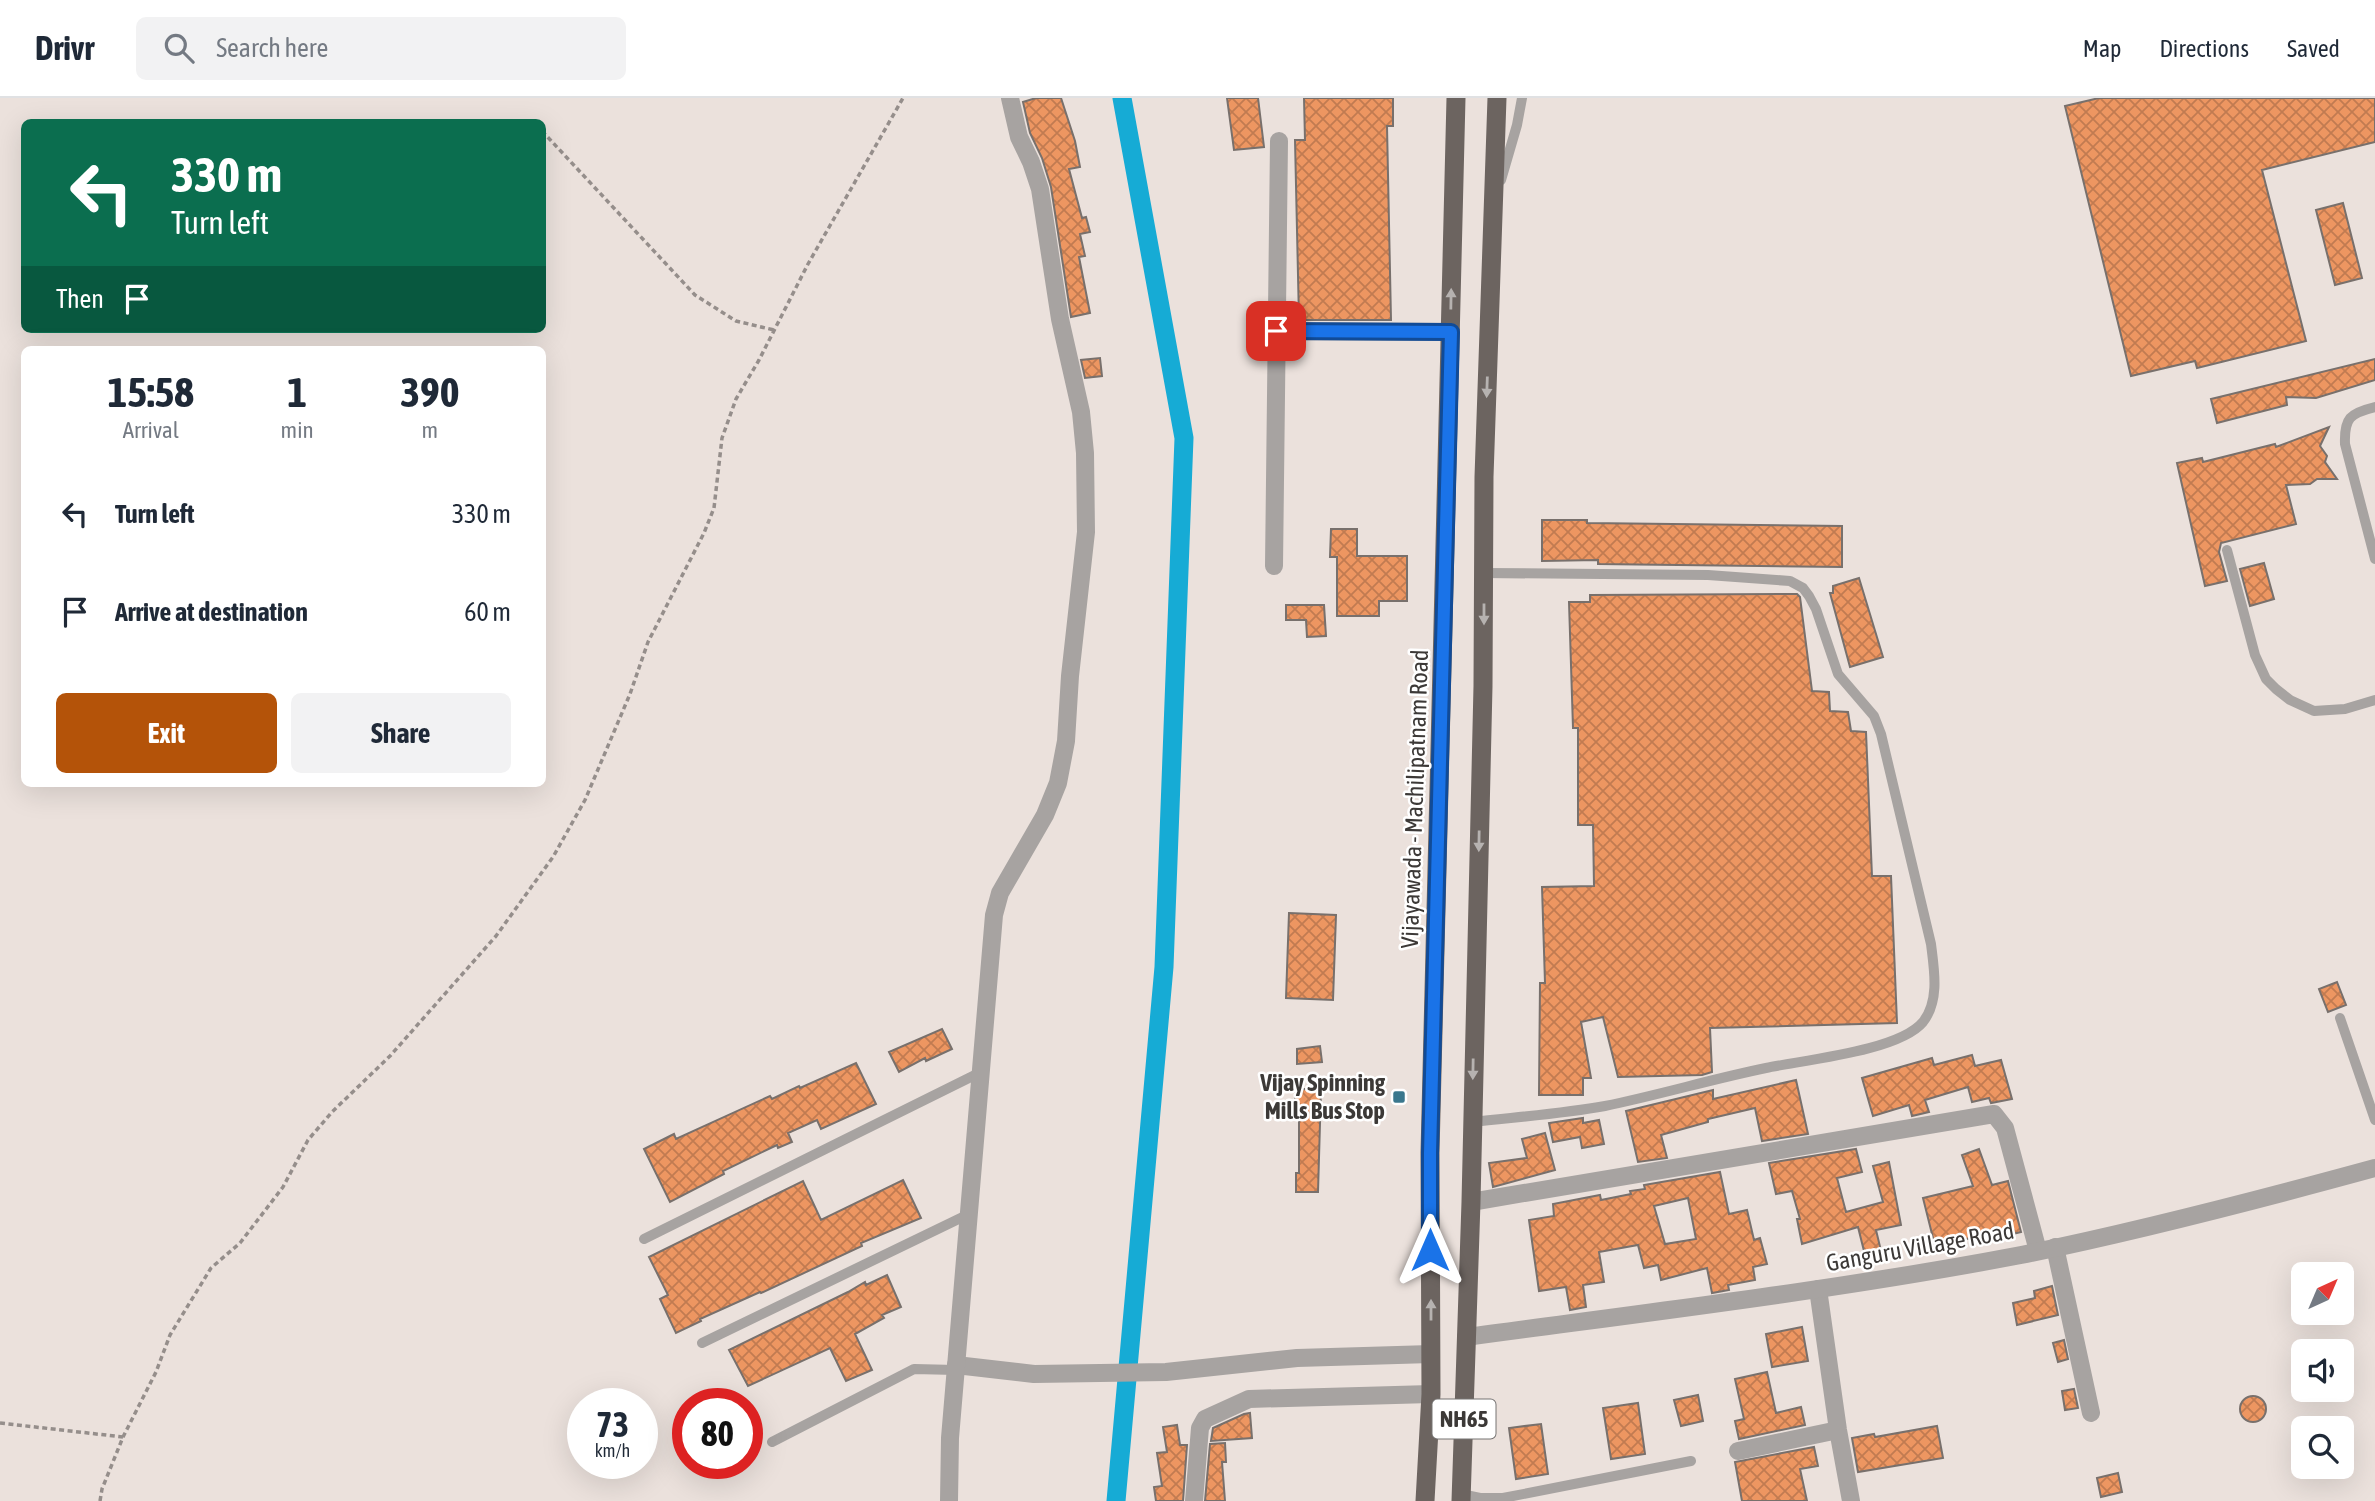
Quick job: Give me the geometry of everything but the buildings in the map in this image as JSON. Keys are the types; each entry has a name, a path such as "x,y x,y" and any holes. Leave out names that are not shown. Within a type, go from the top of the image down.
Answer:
{"highway":[{"name":"Vijayawada - Machilipatnam Road","path":"1425,1501 1431,1394 1430,1153 1456,98"},
{"name":"NH65","path":"1461,1497 1471,1202 1485,477 1497,98"}],"street":[{"path":"949,1501 950,1438 994,915 1000,893 1045,815 1058,783 1066,741 1070,676 1086,532 1085,453 1081,412 1060,319 1040,188 1019,137 1010,98"},
{"path":"1274,566 1279,141"},
{"path":"1276,331 1451,332"},
{"path":"1471,1202 1994,1114 2005,1128 2046,1249 2091,1413"},
{"name":"Ganguru Village Road","path":"1466,1336 1818,1289 2046,1249 2212,1213 2373,1165"},
{"path":"1818,1289 1851,1501"},
{"path":"956,1367 1034,1374 1166,1372 1297,1358 1431,1354"},
{"path":"1194,1501 1200,1428 1205,1419 1221,1410 1250,1399 1431,1394"},
{"path":"1738,1451 1838,1430"}],"lane":[{"path":"1493,206 1517,125 1522,98"},
{"path":"2375,407 2348,419 2344,428 2345,444 2375,559"},
{"path":"2227,550 2255,655 2266,679 2290,700 2314,711 2345,709 2375,700"},
{"path":"1472,1122 1603,1106 1890,1044 1924,1021 1932,1002 1935,980 1931,944 1881,734 1874,716 1838,674 1816,609 1803,588 1777,579 1708,575 1484,573"},
{"path":"2340,1018 2375,1121"},
{"path":"644,1238 981,1072"},
{"path":"702,1343 969,1214"},
{"path":"772,1442 914,1369 956,1367"},
{"path":"1461,1497 1503,1498 1691,1461"}],"path":[{"path":"100,1501 102,1489 123,1437 156,1373 170,1335 211,1268 240,1243 283,1186 308,1140 332,1112 390,1056 496,936 553,856 585,800 631,694 648,642 705,533 714,508 722,438 736,399 808,264 903,98"},
{"path":"546,135 695,295 736,321 774,330"},
{"path":"0,1423 123,1437"}],"waterway":[{"path":"1116,1501 1164,967 1184,438 1122,98"}],"place":[{"name":"Vijay Spinning Mills Bus Stop","path":"1399,1097"}],"route":[{"path":"1276,331 1451,332 1430,1153 1430,1250"}]}
